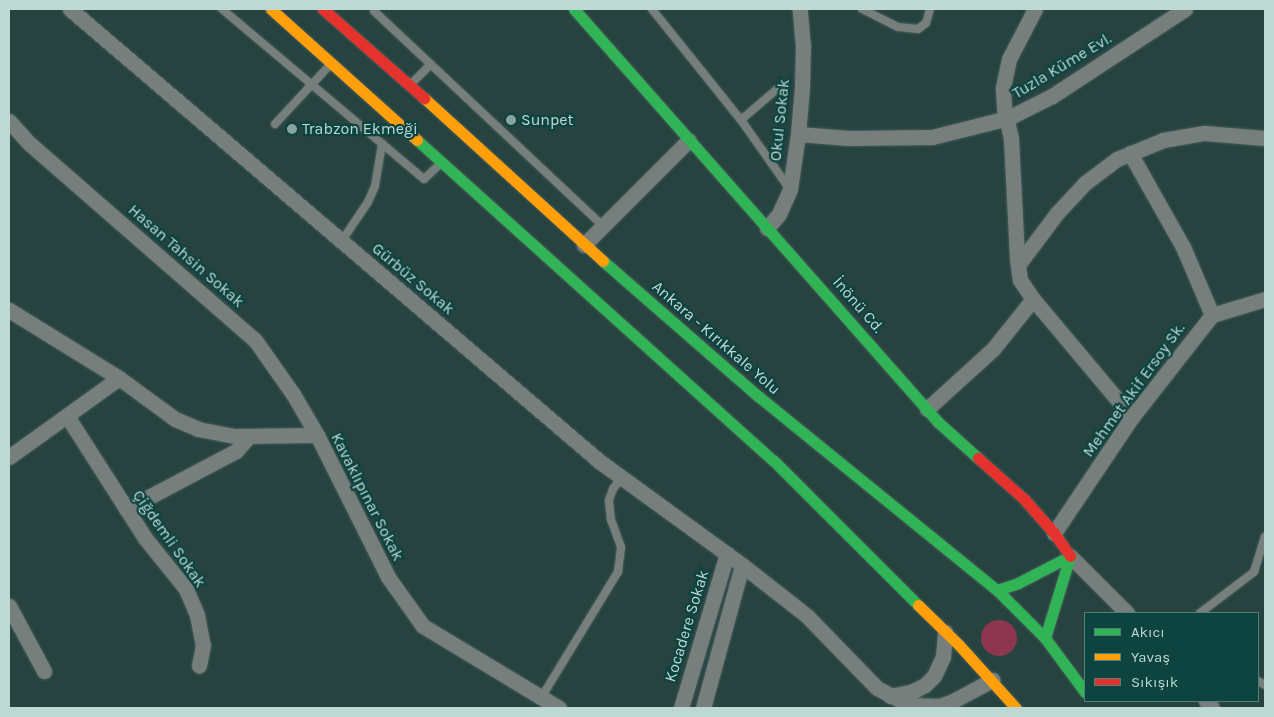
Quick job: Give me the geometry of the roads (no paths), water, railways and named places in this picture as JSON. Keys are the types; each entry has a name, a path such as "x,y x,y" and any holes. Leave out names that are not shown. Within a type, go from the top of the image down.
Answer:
{"main road":[{"path":"271,9 773,460 945,632 992,680 1016,708"},
{"name":"Ankara - Kırıkkale Yolu","path":"323,9 410,85 584,245 758,396 997,590 1045,638 1084,691"},
{"name":"İnönü Cd.","path":"574,9 927,409 1024,499 1054,533 1070,556"},
{"path":"997,590 1018,583 1070,556"},
{"path":"1045,638 1070,556"}],"street":[{"name":"Gürbüz Sokak","path":"70,9 600,461 742,565 807,616 877,688 909,705 939,706 952,702 992,680"},
{"name":"Okul Sokak","path":"767,228 779,214 790,189 798,134 802,79 800,9"},
{"path":"1035,9 1009,59 1003,88 1004,108 1008,118 1011,139 1020,280 1033,299 1132,417"},
{"name":"Tuzla Küme Evl.","path":"798,134 849,138 932,137 1008,118 1052,96 1185,9"},
{"name":"Hasan Tahsin Sokak","path":"9,121 30,144 256,340 294,394 317,436"},
{"path":"1018,265 1057,213 1085,183 1117,159 1163,140 1204,133 1265,138"},
{"path":"584,245 689,140"},
{"path":"1130,153 1183,247 1212,315 1265,299"},
{"path":"927,409 993,349 1033,299"},
{"name":"Mehmet Akif Ersoy Sk.","path":"1054,533 1132,417 1212,315"},
{"name":"Kavaklıpınar Sokak","path":"13,318 119,378 175,419 198,429 235,436 317,436 388,577 423,626 559,708"},
{"path":"9,457 119,378"},
{"name":"Çiğdemli Sokak","path":"67,416 145,538 186,589 197,615 203,646 199,666"},
{"path":"126,509 236,451 249,436"},
{"name":"Kocadere Sokak","path":"681,708 727,554"},
{"name":"İnönü Cd.","path":"1070,556 1126,612"},
{"path":"703,708 742,565"},
{"path":"9,606 44,671"},
{"path":"890,696 913,691 925,685 934,676 944,657 945,632"}],"lane":[{"path":"222,9 424,179 442,162"},
{"path":"652,9 741,120 790,189"},
{"path":"862,9 898,27 918,29 926,23 930,9"},
{"path":"374,11 603,226"},
{"path":"275,124 314,85 331,64"},
{"path":"410,85 430,64"},
{"path":"741,120 777,89"},
{"path":"341,242 368,202 375,186 382,144"},
{"path":"541,698 618,572 621,547 611,520 609,500 613,489 622,477"},
{"path":"1201,612 1254,572 1265,536"}],"place":[{"name":"Sunpet","path":"511,120"},
{"name":"Trabzon Ekmeği","path":"292,129"}]}
